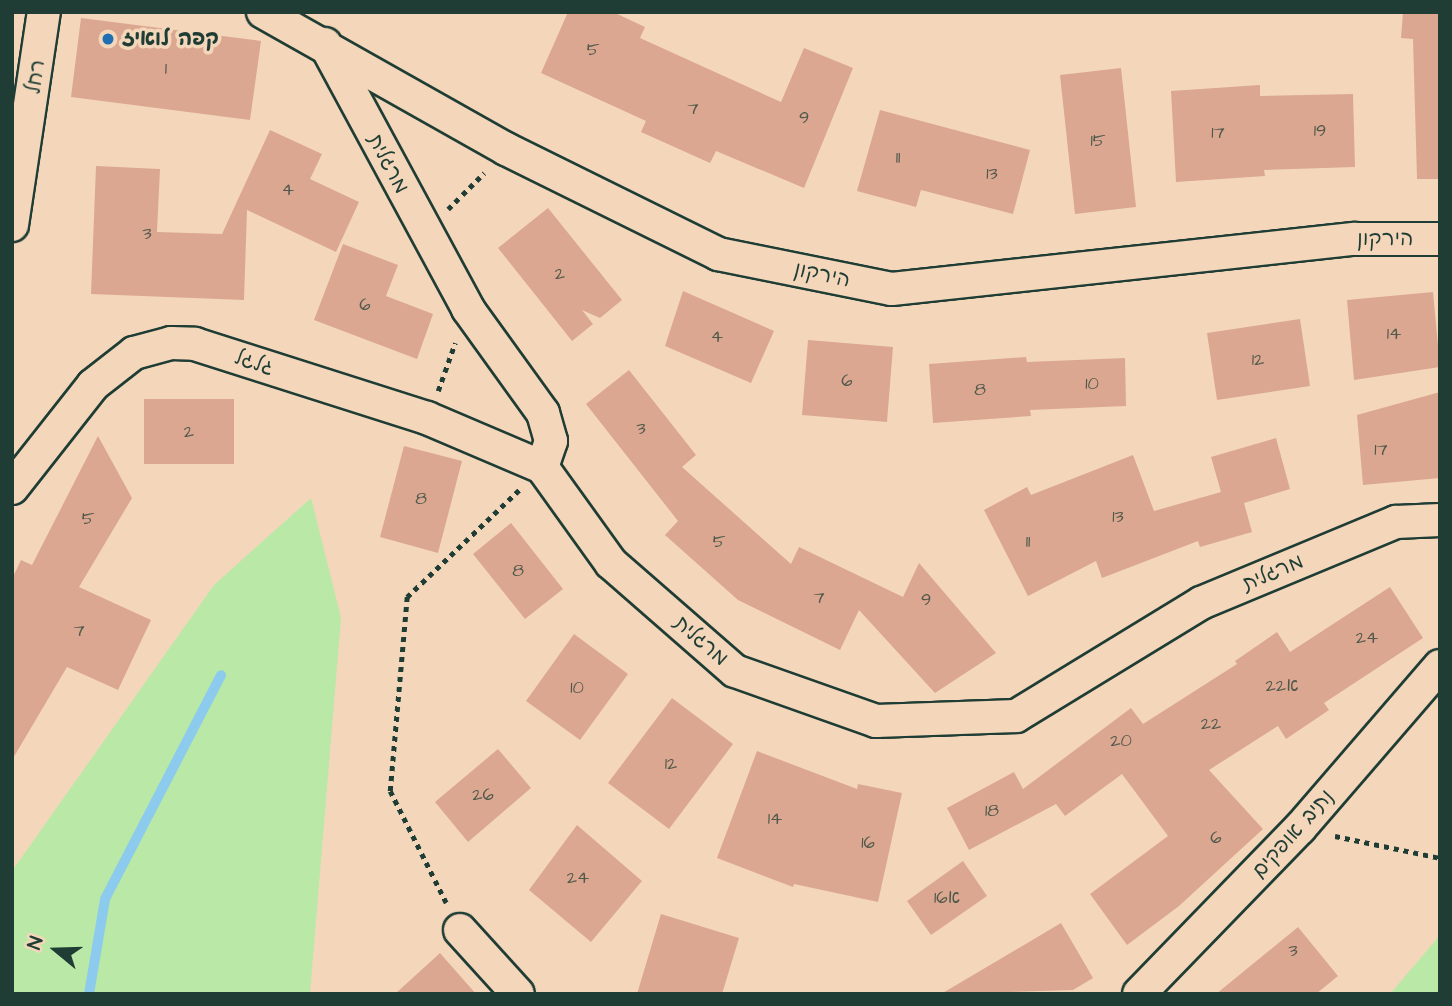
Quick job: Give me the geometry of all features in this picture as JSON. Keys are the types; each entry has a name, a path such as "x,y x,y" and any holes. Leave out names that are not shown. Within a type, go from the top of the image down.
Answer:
{"street":[{"name":"רחל","path":"12,225 44,12"},
{"name":"הירקון","path":"262,12 325,44 506,149 718,254 892,289 1355,239 1440,239"},
{"name":"מרגלית","path":"325,44 468,309 543,413 551,441 542,467 611,563 735,671 876,721 1016,716 1201,603 1395,522 1440,520"},
{"name":"גלגל","path":"12,488 93,385 134,353 171,343 195,344 427,418 542,467"},
{"name":"נתיב אופקים","path":"1139,994 1300,828 1440,666"},
{"path":"460,930 518,994"}],"path":[{"path":"425,233 506,149"},
{"path":"427,418 468,309"},
{"path":"460,930 390,791 407,597 542,467"},
{"path":"1300,828 1440,858"}],"green space":[{"path":"311,498 341,618 310,994 12,994 12,871 214,585"},
{"path":"1440,935 1440,994 1390,994"}],"building":[{"path":"568,12 613,12 645,27 640,38 781,102 804,48 853,68 804,188 716,151 710,163 641,132 646,121 541,73"},
{"path":"1403,12 1440,12 1440,179 1417,179 1413,39 1401,38"},
{"path":"81,18 261,41 250,120 71,97"},
{"path":"1121,68 1136,207 1075,214 1060,75"},
{"path":"1260,85 1260,96 1353,94 1355,167 1264,170 1265,176 1176,182 1171,91"},
{"path":"880,110 1030,150 1013,214 921,190 916,207 857,191"},
{"path":"270,130 322,154 310,179 359,202 336,252 247,210 244,300 91,294 96,166 160,169 157,232 222,234"},
{"path":"548,208 622,300 600,318 582,310 593,324 572,341 498,248"},
{"path":"343,244 398,265 386,296 433,314 417,359 314,320"},
{"path":"683,291 774,331 751,383 665,346"},
{"path":"1433,292 1440,367 1354,380 1347,300"},
{"path":"1300,319 1310,386 1217,400 1207,333"},
{"path":"808,340 893,347 887,422 802,415"},
{"path":"1026,357 1027,362 1125,358 1126,406 1030,410 1031,416 933,423 929,364"},
{"path":"629,370 696,455 682,467 791,564 799,547 903,597 919,563 996,653 935,693 859,610 840,650 738,600 665,535 678,521 586,404"},
{"path":"1440,392 1440,478 1363,485 1357,415"},
{"path":"144,399 234,399 234,464 144,464"},
{"path":"98,436 132,498 79,587 151,620 118,690 67,667 12,760 12,579 21,560 32,565"},
{"path":"1276,438 1290,489 1244,503 1252,532 1200,547 1198,541 1102,578 1096,561 1028,596 984,510 1027,487 1031,495 1133,455 1154,511 1221,492 1211,457"},
{"path":"404,446 462,461 438,553 380,537"},
{"path":"511,523 563,589 525,619 473,554"},
{"path":"1390,587 1423,638 1324,703 1329,710 1286,739 1278,726 1209,770 1263,829 1179,906 1127,945 1090,894 1168,836 1122,774 1065,816 1056,804 969,850 947,808 1014,772 1023,789 1131,708 1143,724 1237,664 1235,661 1277,632 1290,652"},
{"path":"574,634 628,674 580,740 526,701"},
{"path":"672,698 733,744 669,829 608,783"},
{"path":"498,749 531,788 468,842 435,802"},
{"path":"757,751 857,789 858,784 902,793 878,902 794,884 793,887 717,858"},
{"path":"577,825 642,881 591,942 529,890"},
{"path":"963,861 987,896 931,935 907,901"},
{"path":"661,914 739,938 722,994 637,994"},
{"path":"1061,923 1093,978 1073,990 941,994"},
{"path":"1298,927 1338,976 1316,994 1216,994"},
{"path":"440,953 476,994 395,994"}],"waterway":[{"path":"89,994 105,899 221,675"}],"place":[{"name":"קפה לואיז","path":"108,39"}]}
